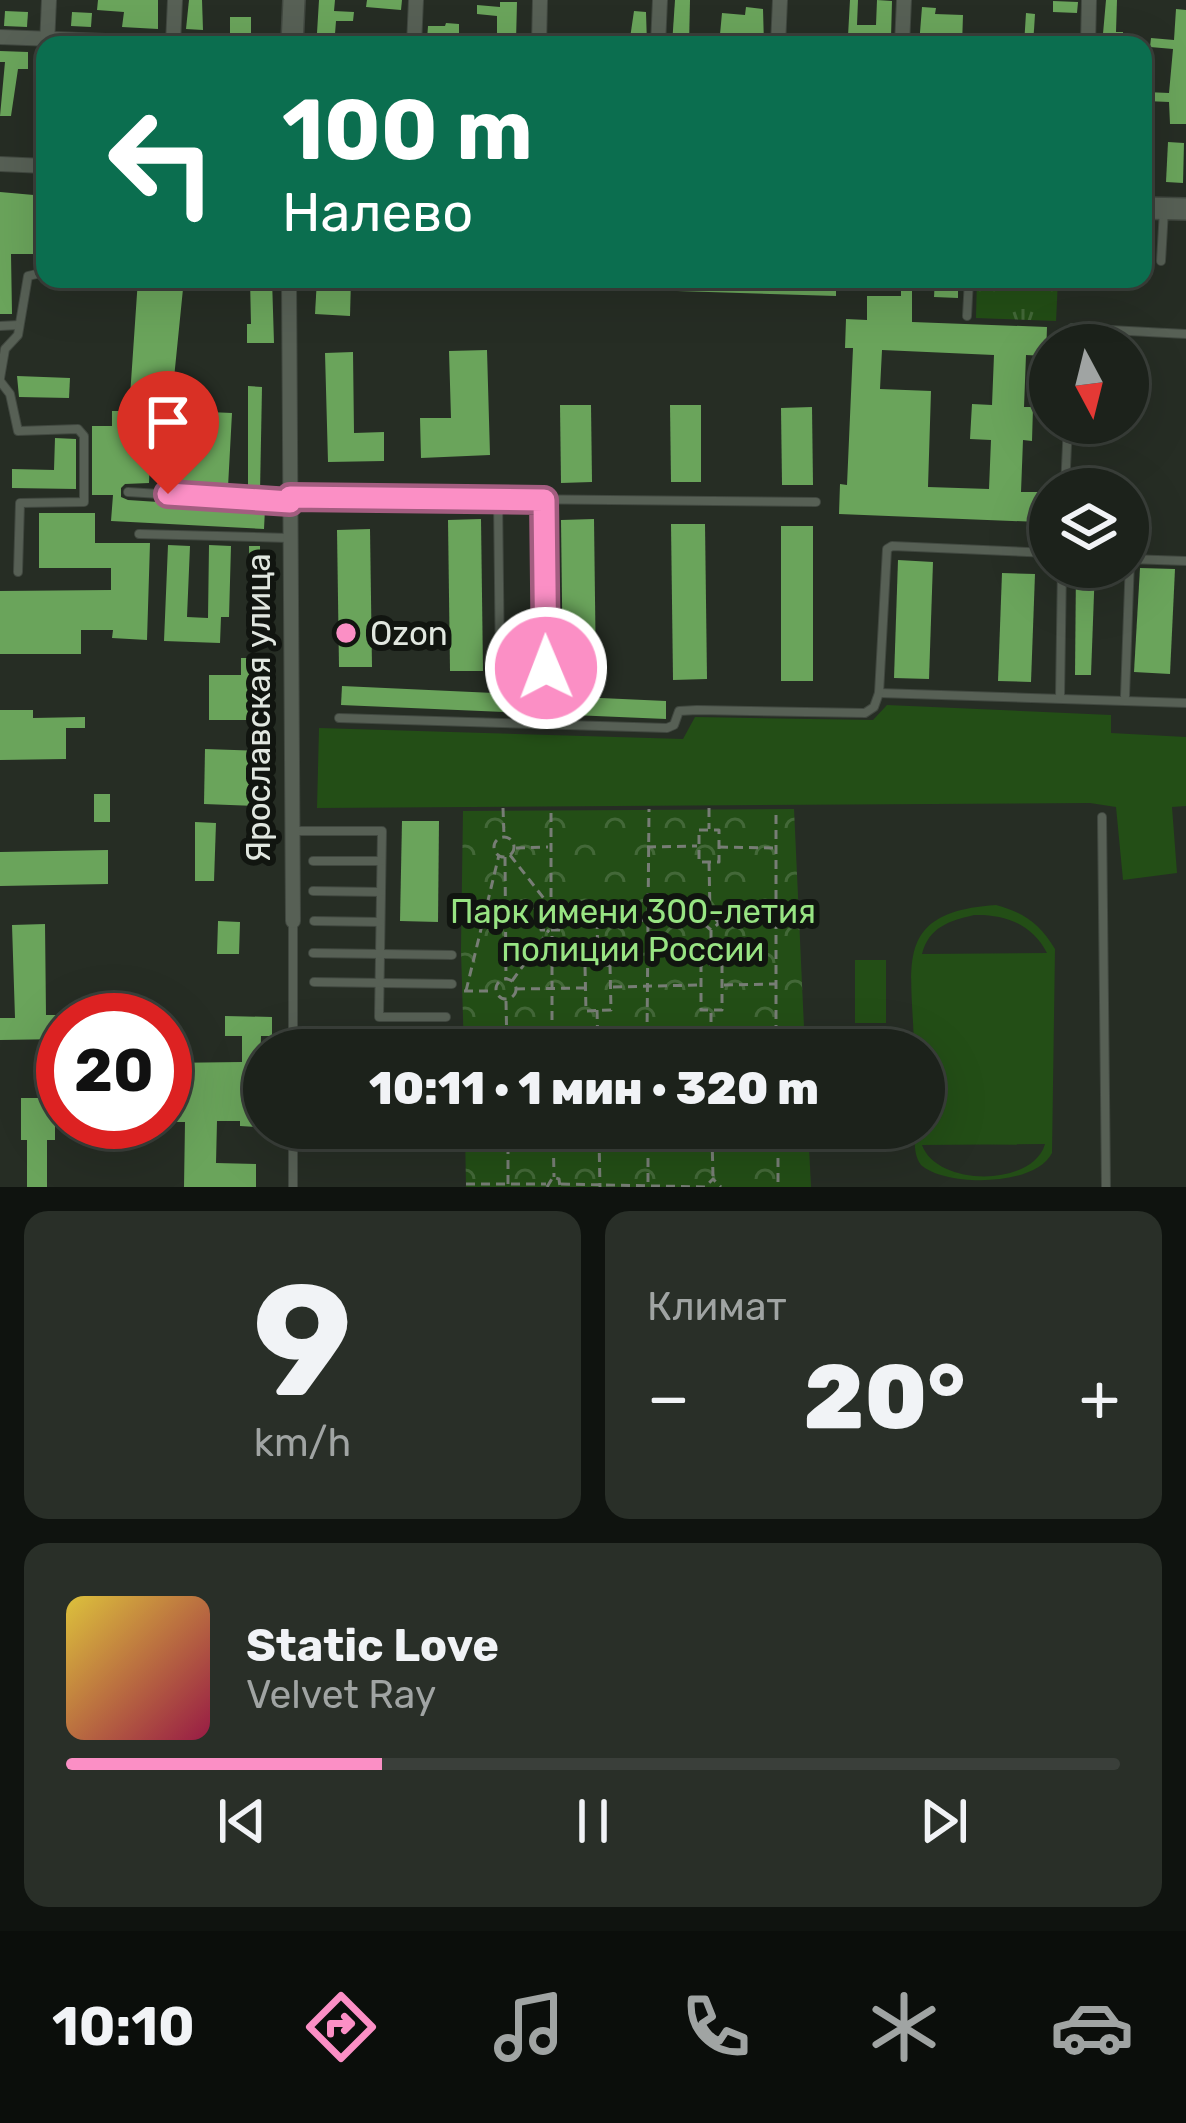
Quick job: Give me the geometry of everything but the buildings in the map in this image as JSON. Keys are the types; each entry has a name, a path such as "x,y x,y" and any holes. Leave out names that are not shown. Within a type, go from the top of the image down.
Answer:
{"street":[{"path":"48,36 49,0"},
{"path":"173,36 175,0"},
{"path":"292,36 294,0"},
{"path":"414,36 416,0"},
{"path":"539,36 540,0"},
{"path":"658,36 660,0"},
{"path":"778,36 780,0"},
{"path":"902,36 904,0"},
{"path":"1088,36 1089,0"},
{"path":"0,37 36,41"},
{"path":"0,164 36,166"},
{"name":"Ярославская улица","path":"289,288 293,921"}],"lane":[{"path":"1161,261 1164,209"},
{"path":"18,572 20,503 84,502 84,436 78,429 18,431 10,394 0,379 5,350 18,335 28,276 36,274"},
{"path":"967,316 969,288"},
{"path":"0,326 19,325"},
{"path":"1149,332 1186,334"},
{"path":"128,492 290,500 816,502"},
{"path":"498,499 500,668"},
{"path":"544,500 546,668"},
{"path":"139,534 290,538"},
{"path":"339,718 667,728 674,725 679,711 865,713 874,707 879,693 887,549 892,545 1029,552"},
{"path":"1149,560 1186,561"},
{"path":"1060,698 1062,588"},
{"path":"1125,696 1128,588"},
{"path":"879,693 1186,703"},
{"path":"1102,818 1106,1187"},
{"path":"292,832 382,831 379,1017 446,1017"},
{"path":"313,861 381,861"},
{"path":"314,891 381,892"},
{"path":"293,921 293,1029"},
{"path":"314,921 380,922"},
{"path":"313,953 452,955"},
{"path":"314,982 452,984"},
{"path":"293,1149 293,1187"}],"path":[{"path":"503,808 504,838"},
{"path":"709,808 709,830"},
{"path":"647,1029 649,809"},
{"path":"551,813 551,908"},
{"path":"776,815 776,1029"},
{"path":"699,830 709,830 719,830 719,862 699,862 699,830"},
{"path":"504,838 512,840 514,848"},
{"path":"504,838 495,845 551,908"},
{"path":"647,847 699,846"},
{"path":"506,999 496,991 465,991 505,855 514,848 551,847"},
{"path":"718,847 776,848"},
{"path":"505,855 509,981 516,989"},
{"path":"562,919 703,921 710,914 709,862"},
{"path":"541,908 562,908 562,919 562,930 541,930 541,908"},
{"path":"710,914 719,922 776,923"},
{"path":"597,920 598,965"},
{"path":"703,921 711,930"},
{"path":"712,964 711,930 719,922"},
{"path":"496,991 550,930"},
{"path":"550,930 551,1029"},
{"path":"701,964 722,964 722,985 722,1010 701,1010 701,964"},
{"path":"598,965 610,965 611,1010 586,1011 585,966 598,965"},
{"path":"722,985 776,984"},
{"path":"610,987 701,985"},
{"path":"507,1029 506,999 516,989 586,988"},
{"path":"598,1010 598,1029"},
{"path":"711,1010 711,1029"},
{"path":"508,1149 508,1185"},
{"path":"553,1149 554,1177 561,1185 705,1187 713,1179"},
{"path":"599,1149 600,1186"},
{"path":"648,1149 648,1186"},
{"path":"712,1149 713,1179 721,1187"},
{"path":"778,1149 778,1187"},
{"path":"466,1184 546,1185 554,1177"}],"green space":[{"path":"977,288 1058,288 1056,321 976,318"},
{"path":"887,705 1111,715 1111,733 1186,737 1186,806 1172,807 1177,873 1123,880 1116,807 1090,803 317,808 319,728 683,739 695,717 873,720"},
{"name":"Парк имени 300-летия полиции России","path":"794,809 804,1029 463,1029 463,811"},
{"path":"996,905 1031,921 1055,949 1052,1153 1043,1164 1010,1178 950,1177 921,1165 916,1152 925,1149 946,1169 985,1176 1023,1168 1045,1144 945,1145 945,1029 913,1029 915,949 923,932 938,919","holes":["974,915 996,916 1034,935 1047,953 922,954 941,927"]},
{"path":"855,960 886,960 886,1023 855,1023"},
{"path":"465,1149 809,1149 811,1187 466,1187"}],"place":[{"name":"Ozon","path":"346,633"}],"route":[{"path":"168,494 290,502 290,497 544,500 546,668"}]}
